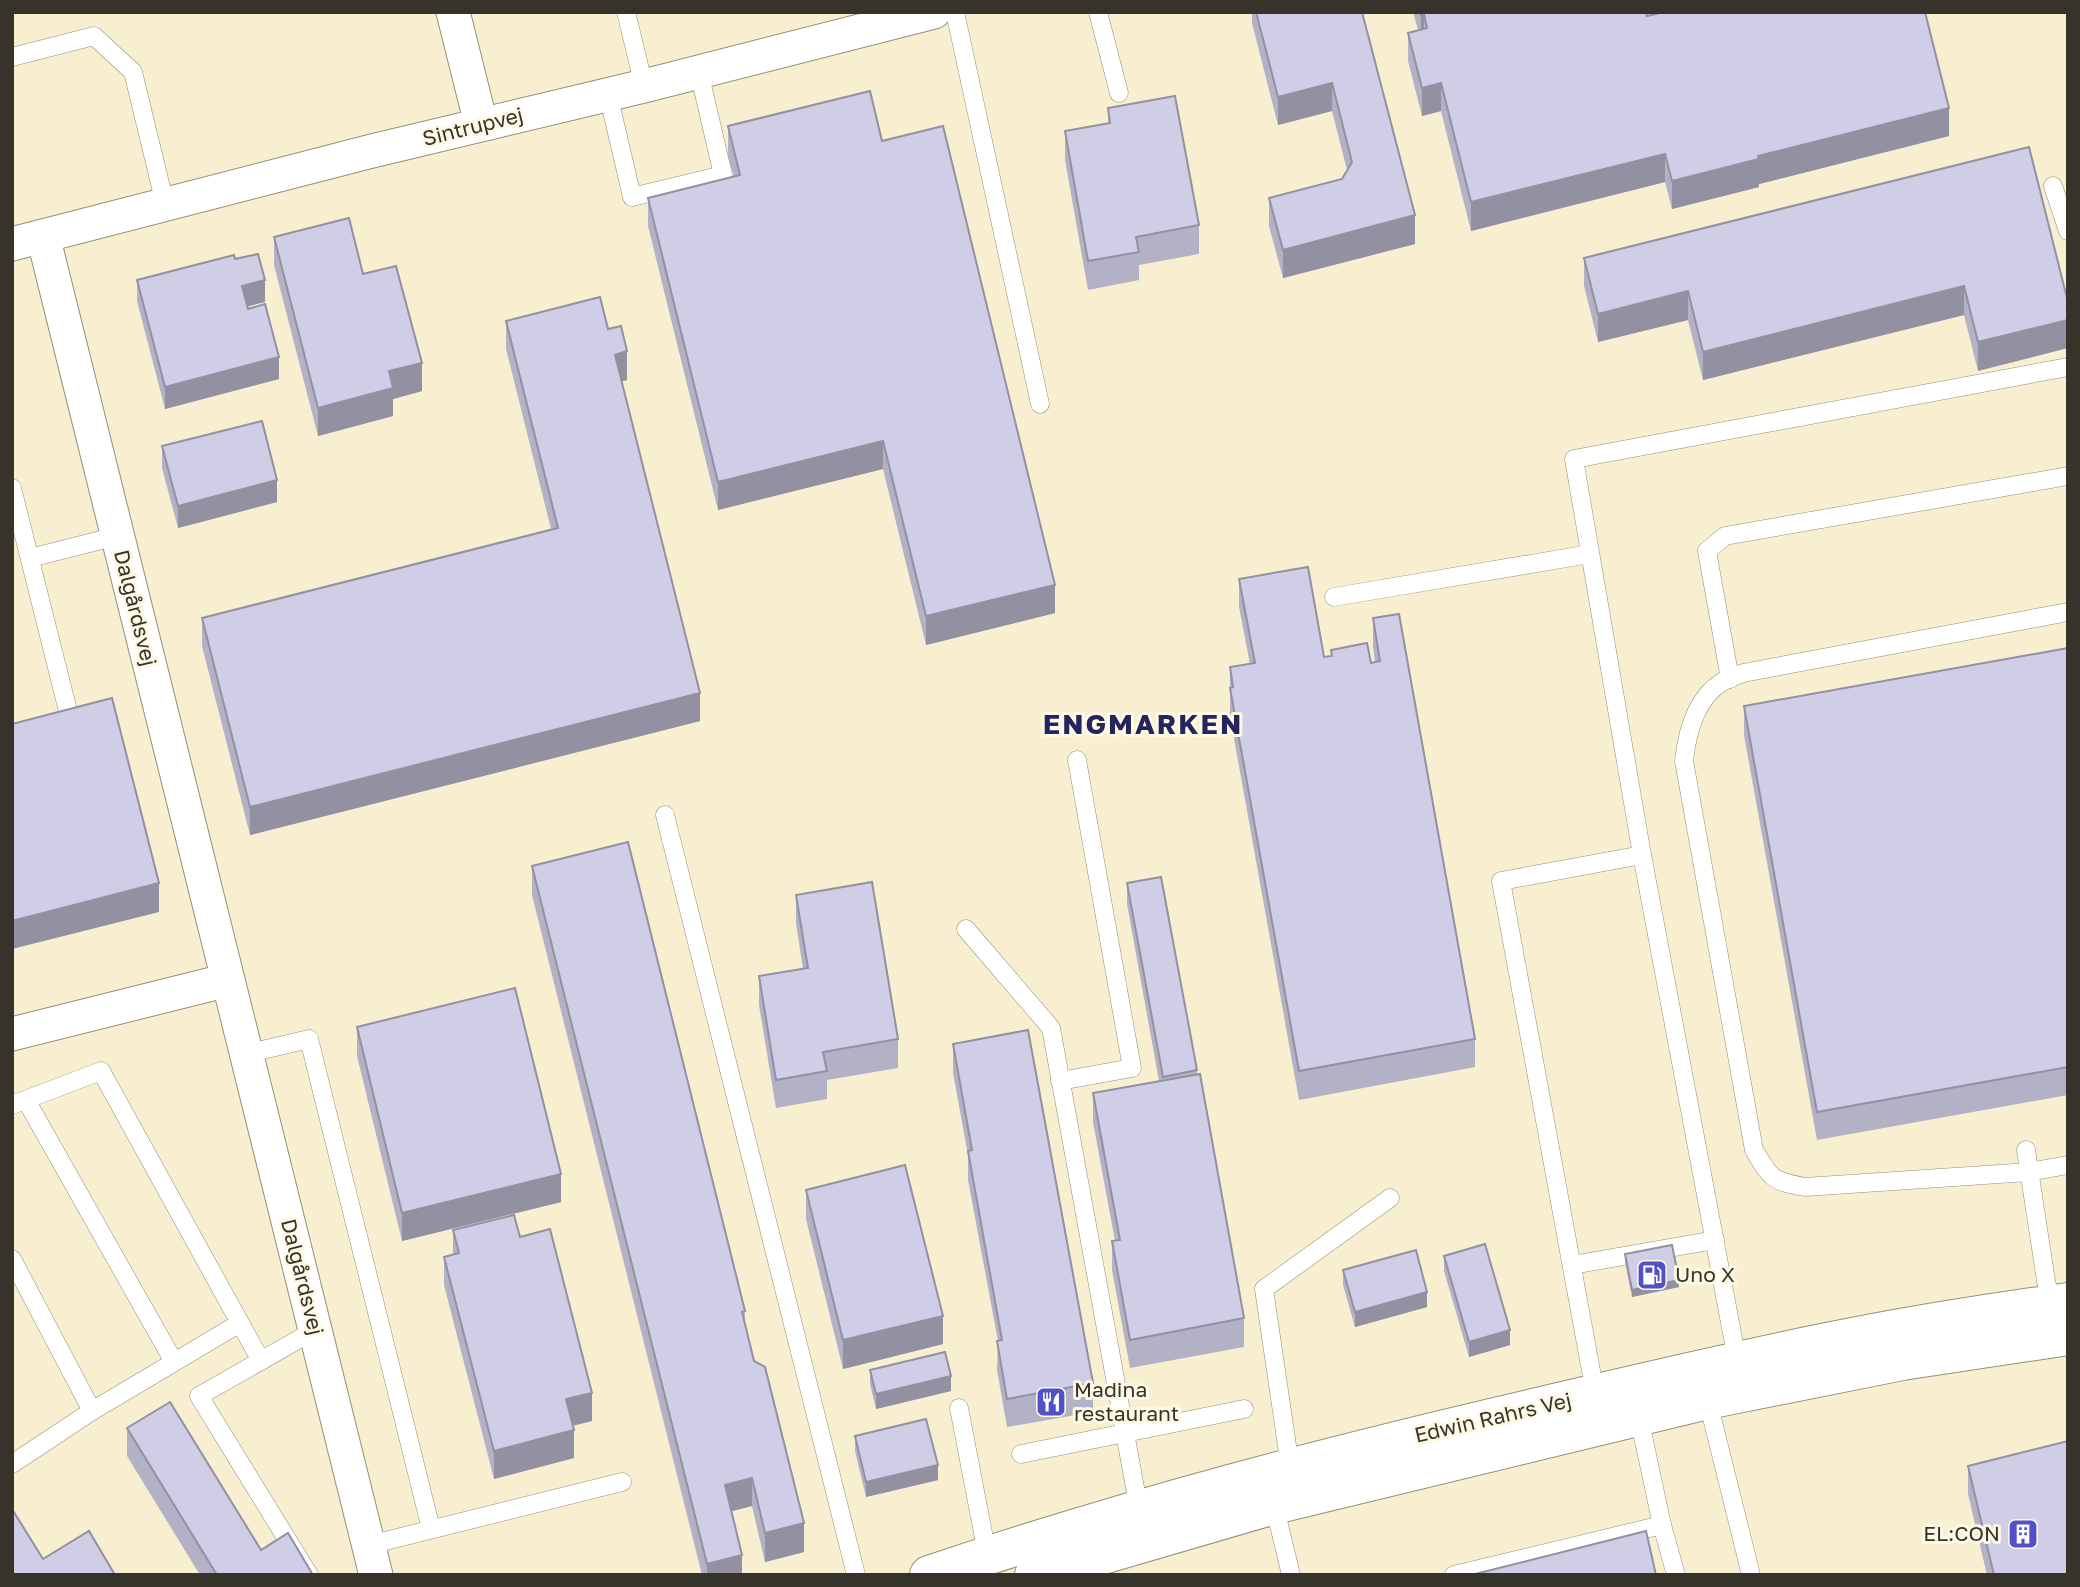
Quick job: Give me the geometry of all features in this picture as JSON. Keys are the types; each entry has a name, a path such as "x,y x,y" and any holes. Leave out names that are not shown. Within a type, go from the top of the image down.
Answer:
{"street":[{"path":"453,12 481,124"},
{"name":"Sintrupvej","path":"27,240 934,12"},
{"name":"Dalgårdsvej","path":"27,240 117,536 372,1560"},
{"path":"12,1034 228,980"},
{"name":"Edwin Rahrs Vej","path":"1034,1575 1142,1525 1281,1486 1723,1381 1902,1361 2061,1320"},
{"name":"Edwin Rahrs Vej","path":"929,1575 1081,1554"}],"lane":[{"path":"626,12 644,86"},
{"path":"955,12 1040,404"},
{"path":"1098,12 1119,93"},
{"path":"12,57 94,36 133,72 166,204"},
{"path":"608,94 632,197 671,188 723,175 699,72"},
{"path":"2053,186 2068,231"},
{"path":"1751,1575 1723,1381 1715,1240 1642,855 1574,459 2068,367"},
{"path":"1730,679 1707,551 1725,536 2068,476"},
{"path":"12,488 69,715"},
{"path":"30,558 117,536"},
{"path":"1334,597 1590,554"},
{"path":"2068,612 1743,673 1721,683 1696,711 1687,735 1684,761 1754,1150 1770,1176 1783,1183 1805,1187 2029,1172 2068,1166"},
{"path":"1060,1081 1132,1068 1077,760"},
{"path":"665,815 856,1575"},
{"path":"1598,1409 1501,881 1642,855"},
{"path":"966,929 1051,1028 1142,1525"},
{"path":"246,1054 309,1039 431,1529"},
{"path":"174,1362 19,1102 101,1071 261,1361"},
{"path":"2026,1150 2046,1281 2061,1320"},
{"path":"1291,1575 1264,1289 1390,1198"},
{"path":"1572,1265 1715,1240"},
{"path":"12,1259 92,1411"},
{"path":"12,1464 92,1411 240,1323"},
{"path":"309,1575 199,1396 315,1330"},
{"path":"1635,1401 1662,1525 1676,1575"},
{"path":"959,1408 989,1565"},
{"path":"1020,1454 1244,1409"},
{"path":"372,1560 431,1529 622,1482"},
{"path":"1454,1575 1662,1525"}],"shaded area":[{"path":"12,12 2068,12 2068,1575 12,1575"}],"building":[{"path":"1256,12 1362,12 1415,215 1283,250 1269,198 1342,179 1352,162 1332,83 1278,97"},
{"path":"1420,12 1646,12 1647,16 1664,12 1925,12 1949,108 1758,156 1759,159 1672,181 1665,154 1471,202 1441,83 1422,88 1408,33 1427,28 1424,14 1421,15"},
{"path":"870,91 882,141 943,126 1055,585 926,616 883,441 718,482 648,198 740,175 728,126"},
{"path":"1175,96 1199,225 1136,237 1139,252 1088,261 1065,131 1110,123 1108,108"},
{"path":"2029,147 2068,302 2068,320 1978,342 1964,286 1703,352 1688,291 1598,314 1584,258"},
{"path":"349,218 363,274 396,266 422,363 389,371 393,388 318,408 274,237"},
{"path":"258,254 265,280 242,286 248,309 265,304 279,357 165,387 137,280 234,255 235,259"},
{"path":"600,297 608,329 621,326 627,351 615,355 700,693 250,807 202,618 558,528 506,321"},
{"path":"262,421 277,480 178,506 162,446"},
{"path":"1308,567 1324,657 1332,656 1331,650 1367,643 1371,663 1380,661 1373,618 1399,614 1475,1039 1299,1071 1230,688 1233,687 1230,667 1255,663 1239,579"},
{"path":"2068,648 2068,1067 1817,1112 1744,706"},
{"path":"112,698 159,883 12,921 12,724"},
{"path":"628,842 745,1311 742,1312 754,1361 765,1367 804,1523 765,1533 752,1478 725,1485 742,1555 707,1564 532,866"},
{"path":"1161,877 1197,1070 1163,1077 1127,883"},
{"path":"872,882 898,1039 823,1052 827,1071 776,1080 759,976 808,968 796,895"},
{"path":"515,988 561,1174 402,1213 357,1027"},
{"path":"1028,1030 1093,1383 1007,1399 997,1341 1002,1340 968,1151 972,1150 953,1044"},
{"path":"1200,1074 1244,1318 1130,1340 1112,1241 1120,1240 1093,1093"},
{"path":"905,1165 943,1316 843,1340 806,1190"},
{"path":"514,1215 520,1237 550,1229 592,1393 566,1399 574,1430 494,1451 444,1257 459,1253 453,1230"},
{"path":"1485,1244 1510,1330 1469,1342 1444,1256"},
{"name":"Uno X","path":"1672,1245 1679,1280 1632,1290 1625,1254"},
{"path":"1416,1250 1427,1292 1355,1312 1343,1270"},
{"path":"945,1352 951,1376 876,1394 870,1370"},
{"path":"170,1402 261,1550 288,1533 313,1575 217,1575 127,1428"},
{"path":"926,1419 938,1465 866,1482 855,1436"},
{"name":"EL:CON","path":"2068,1441 2068,1575 1994,1575 1968,1466"},
{"path":"12,1509 43,1559 89,1531 115,1575 12,1575"},
{"path":"1646,1531 1656,1575 1471,1575"}],"place":[{"name":"Uno X","path":"1652,1275"},
{"name":"Madina restaurant","path":"1051,1402"},
{"name":"EL:CON","path":"2023,1534"}],"district":[{"name":"ENGMARKEN","path":"1143,724"}]}
